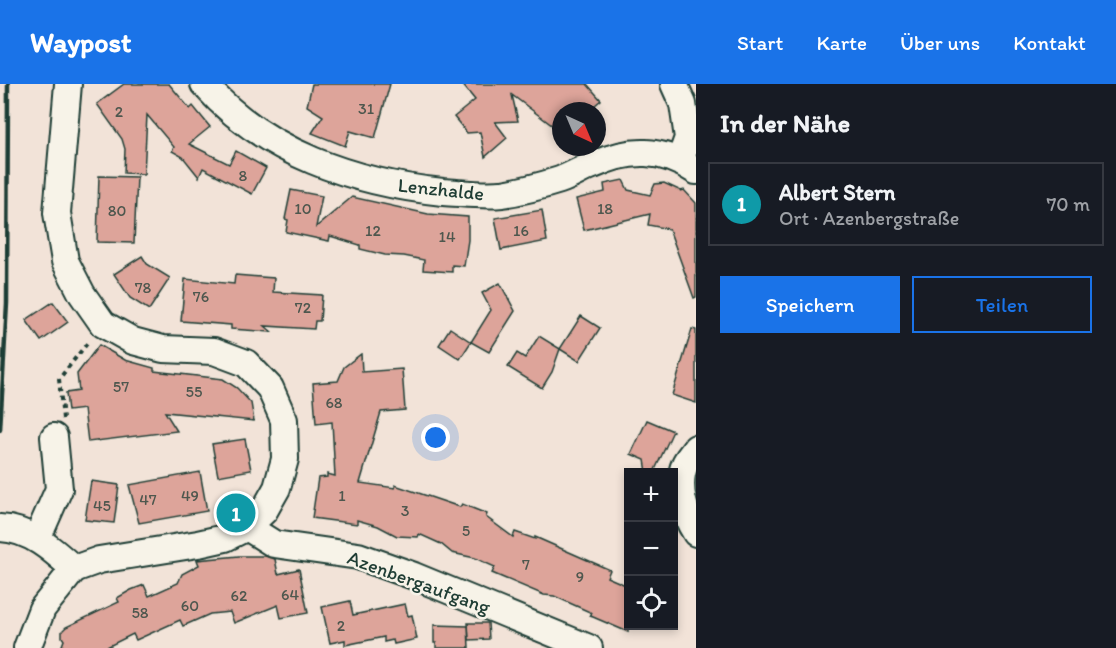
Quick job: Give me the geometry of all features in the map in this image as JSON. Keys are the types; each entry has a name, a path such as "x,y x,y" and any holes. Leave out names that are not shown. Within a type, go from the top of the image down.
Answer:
{"street":[{"path":"27,648 42,609 74,569 99,560 225,538 247,527 264,511 277,488 285,459 284,420 270,388 246,363 214,351 163,349 133,341 103,324 82,294 65,261 57,213 68,84"},
{"name":"Lenzhalde","path":"204,84 243,121 302,157 336,170 424,190 499,194 534,188 618,156 636,153 658,153 688,166"},
{"path":"674,84 683,104 688,138 688,166"},
{"path":"37,538 59,489 54,437"},
{"path":"696,448 685,465 681,494 687,520 696,533"},
{"name":"Azenbergaufgang","path":"247,527 274,544 358,556 414,576 589,648"},
{"path":"0,528 10,528 37,538 74,569"}],"path":[{"path":"54,437 64,427 59,379 103,324"}],"building":[{"path":"124,84 169,84 190,109 193,106 210,127 189,144 229,164 236,151 266,168 252,194 203,168 199,177 183,157 172,151 174,147 147,115 144,174 124,173 125,149 122,139 97,104"},
{"path":"312,84 390,84 375,138 350,131 345,146 312,133 323,116 307,106"},
{"path":"462,84 587,84 601,100 599,102 552,102 552,125 512,95 518,121 495,122 507,138 485,157 480,132 467,133 454,117 475,100"},
{"path":"99,176 137,177 134,243 97,242"},
{"path":"623,180 628,190 650,195 655,184 664,183 681,191 684,190 696,203 696,297 694,298 669,229 648,225 650,214 584,230 576,199 605,192 604,184"},
{"path":"291,190 322,196 316,227 352,197 428,214 468,217 468,240 464,266 452,265 452,272 423,270 424,260 360,249 360,245 330,236 329,241 286,232 288,220 285,219"},
{"path":"542,210 547,241 501,250 495,218"},
{"path":"142,256 147,264 170,278 149,310 130,298 114,274"},
{"path":"235,275 274,278 273,292 322,295 320,321 315,321 314,329 265,326 272,332 231,329 231,325 181,321 185,279 234,284"},
{"path":"500,283 515,311 489,352 471,342 491,310 482,293"},
{"path":"53,302 68,322 41,341 26,320"},
{"path":"581,316 600,328 579,361 560,349"},
{"path":"450,328 471,342 460,359 439,345"},
{"path":"692,329 696,330 696,403 672,395"},
{"path":"539,336 560,349 552,372 542,388 508,367 517,353 525,358"},
{"path":"99,345 125,360 154,368 154,371 223,379 237,388 251,403 254,421 165,412 177,431 88,442 84,409 68,411 66,393 79,391 77,374"},
{"path":"361,354 362,372 402,369 405,410 381,412 360,483 395,488 395,485 460,507 462,504 487,514 486,517 513,537 515,532 535,539 535,537 610,570 607,577 624,584 624,630 628,632 590,616 592,613 554,596 544,595 492,573 495,567 475,558 452,553 441,544 419,534 418,537 397,536 378,526 357,520 357,524 312,518 318,478 327,477 327,474 335,476 332,422 316,424 313,383 338,381 344,367"},
{"path":"647,420 673,431 656,468 646,468 645,460 631,454"},
{"path":"245,439 251,470 218,476 212,444"},
{"path":"200,472 207,511 139,523 129,485"},
{"path":"91,481 119,485 114,523 85,520"},
{"path":"265,556 275,559 278,574 299,569 308,613 281,618 278,605 234,623 230,612 210,614 183,626 180,620 136,640 133,634 105,648 61,648 64,640 62,631 66,627 119,602 117,598 131,590 144,585 149,596 178,583 182,574 199,565 197,560"},
{"path":"350,601 353,615 405,604 408,616 412,615 417,639 394,644 393,640 384,642 384,637 345,645 345,640 330,643 322,607"},
{"path":"468,623 488,623 489,639 469,640"},
{"path":"434,625 468,626 469,648 436,648"}],"railway":[{"path":"0,430 7,303 8,84"}],"place":[{"name":"Albert Stern","path":"236,513"}]}
